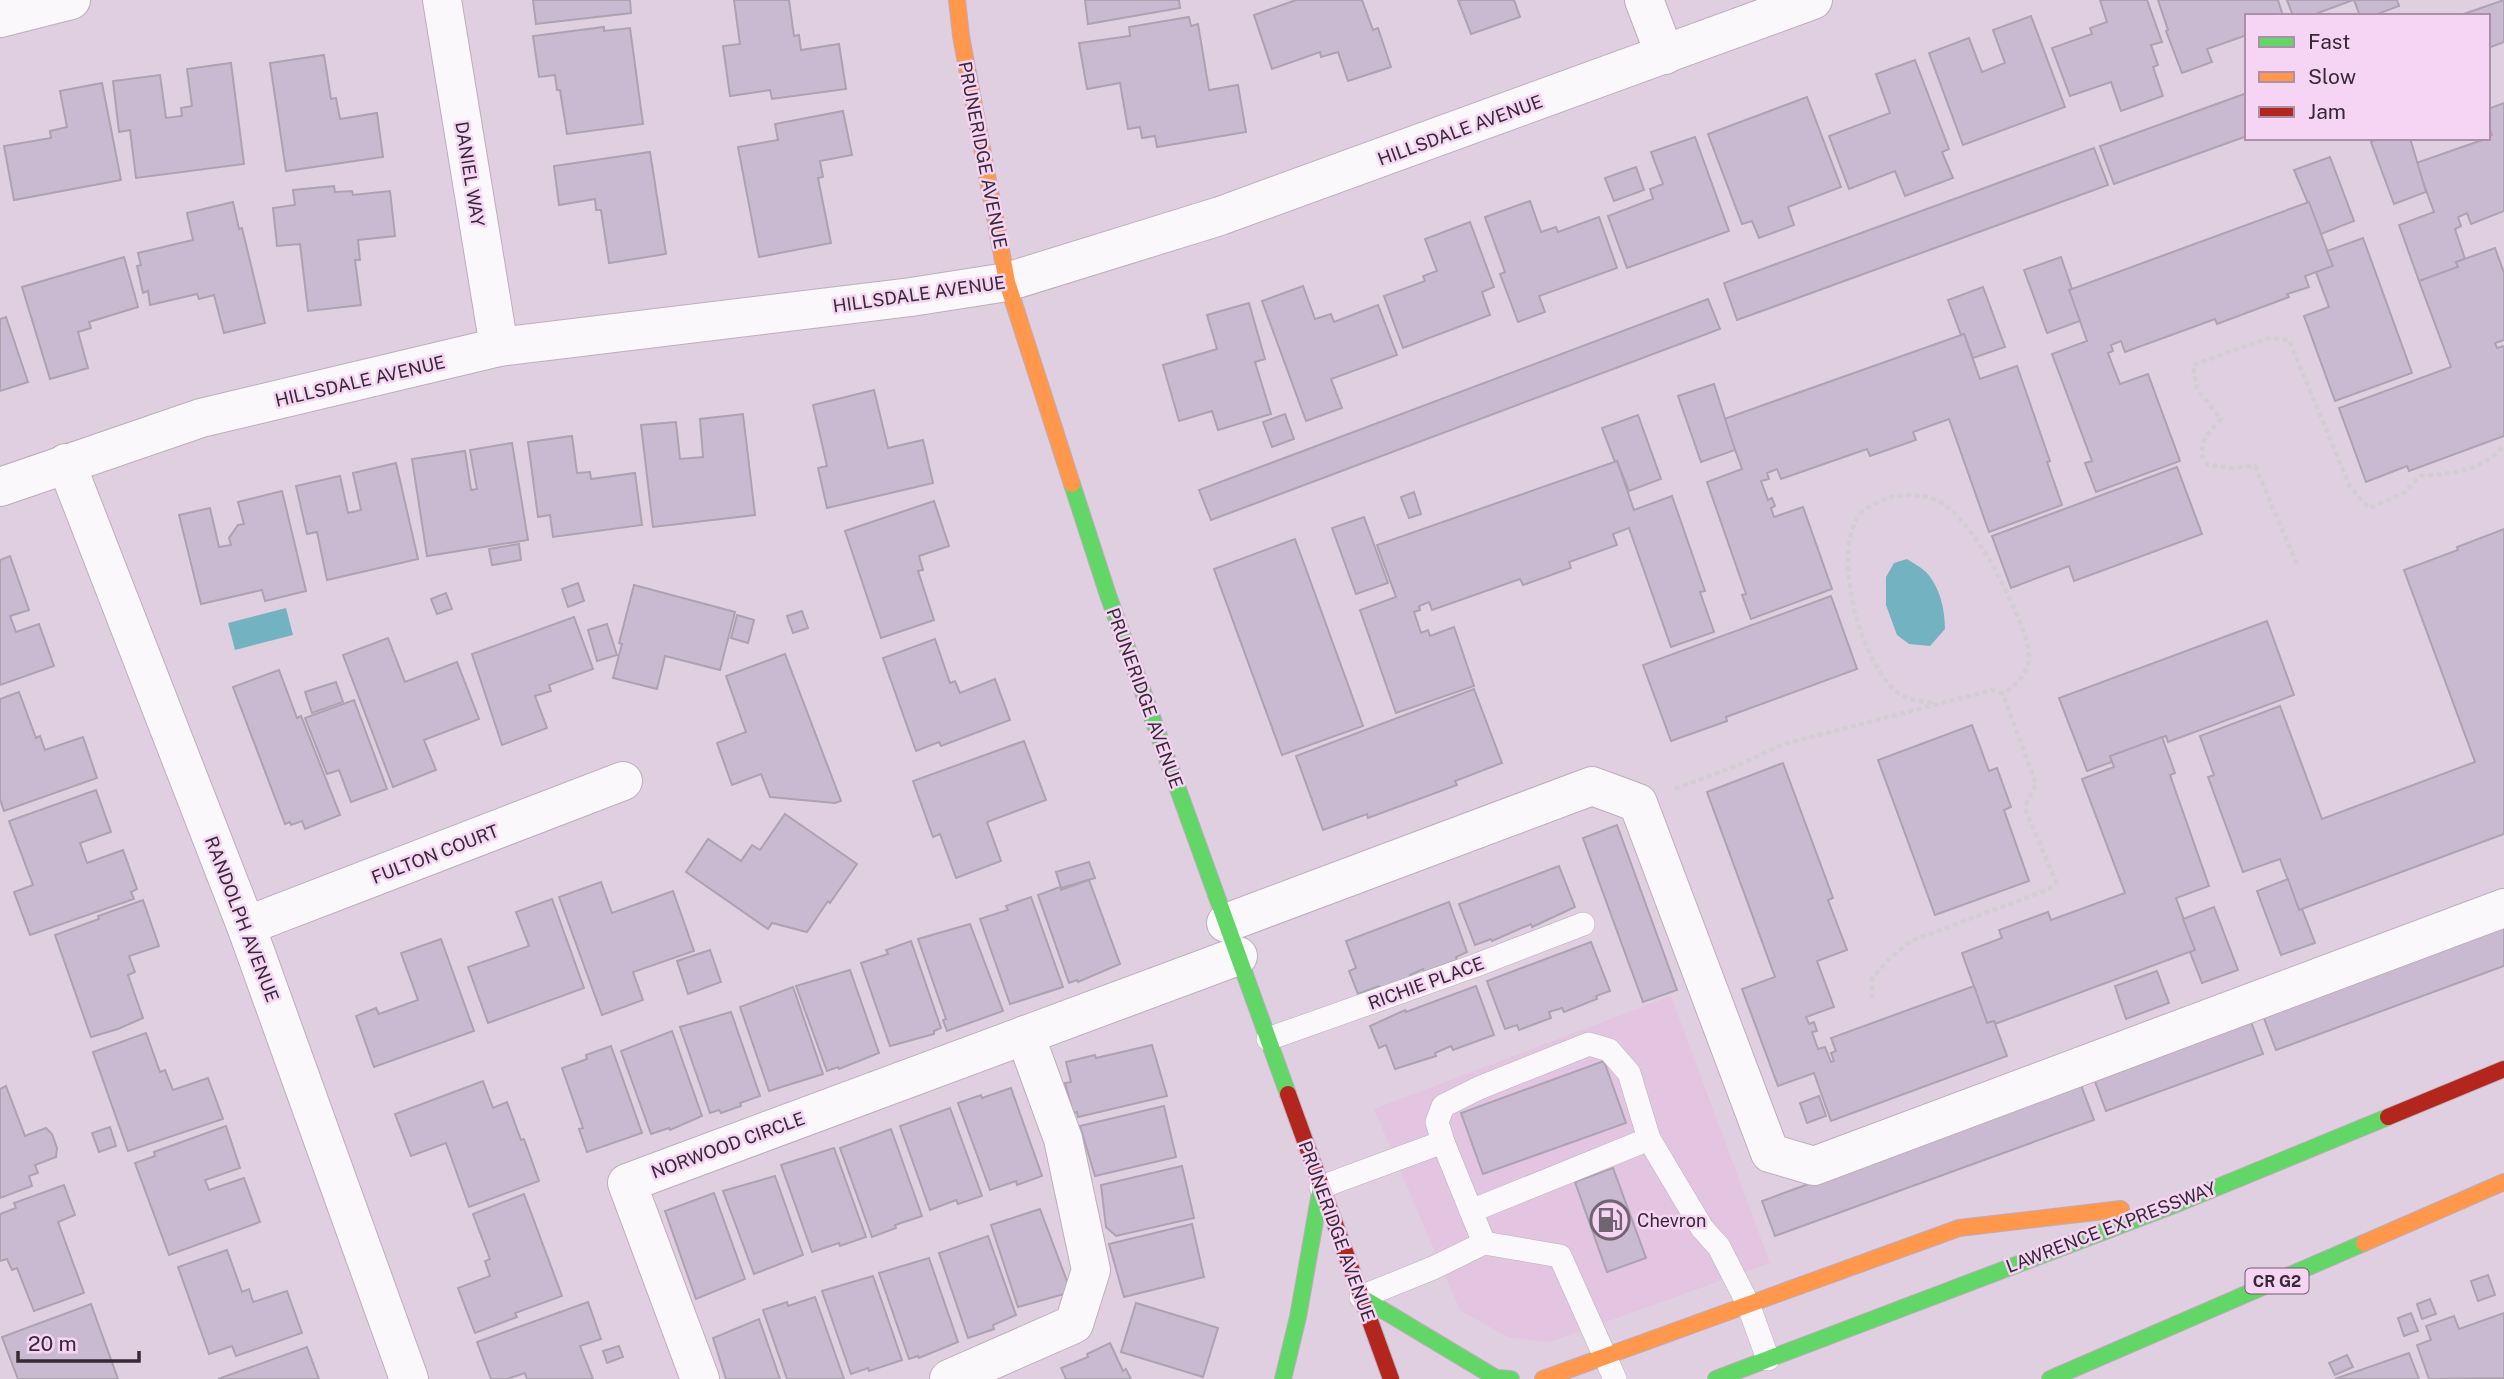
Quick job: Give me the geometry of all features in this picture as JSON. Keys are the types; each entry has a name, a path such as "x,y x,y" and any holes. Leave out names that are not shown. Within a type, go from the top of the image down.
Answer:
{"main road":[{"name":"PRUNERIDGE AVENUE","path":"957,0 961,36 1007,282 1108,594 1391,1379"},
{"name":"LAWRENCE EXPRESSWAY","path":"1716,1379 2179,1203 2504,1069"},
{"name":"CR G2","path":"2050,1379 2504,1182"},
{"path":"1283,1379 1298,1317 1321,1187"},
{"path":"1543,1379 1959,1228 2179,1203"},
{"path":"1361,1297 1496,1378 1511,1379"},
{"path":"2089,1379 2190,1319"}],"street":[{"path":"0,18 71,0"},
{"name":"DANIEL WAY","path":"442,0 499,347"},
{"path":"1644,0 1665,55"},
{"name":"HILLSDALE AVENUE","path":"0,487 201,418 499,347 911,297 1007,282 1220,216 1813,0"},
{"name":"RANDOLPH AVENUE","path":"66,463 246,926 409,1379"},
{"name":"FULTON COURT","path":"246,926 623,781"},
{"name":"NORWOOD CIRCLE","path":"700,1379 628,1183 1025,1035 1232,939 1592,786 1638,803"},
{"path":"1638,803 1770,1153 1814,1166 2504,908"},
{"path":"949,1379 1074,1324 1091,1270 1063,1139 1025,1035"}],"lane":[{"name":"RICHIE PLACE","path":"1268,1039 1474,967 1583,923"},
{"path":"1484,1243 1437,1122 1443,1106 1479,1088 1589,1044 1609,1050 1629,1073 1649,1139 1702,1228 1719,1247 1748,1304 1768,1359"},
{"path":"1471,1212 1649,1139"},
{"path":"1321,1187 1443,1142"},
{"path":"1361,1297 1433,1268 1484,1243 1560,1256 1615,1379"}],"path":[{"path":"2297,564 2255,466 2233,468 2208,465 2201,454 2205,437 2221,419 2197,389 2193,365 2269,338 2289,340 2350,487 2369,508 2404,493 2420,476 2455,473 2477,467 2504,446"},
{"path":"1935,704 1902,696 1882,678 1869,652 1857,617 1849,579 1848,553 1853,529 1858,515 1889,497 1917,496 1942,503 1957,516 1981,546 2027,638 2029,657 2022,679 2003,694"},
{"path":"1638,803 1741,764 1755,755 1784,744 1993,690 2003,694 2036,783 2026,811 2056,882 2049,889 1912,941 1891,957 1872,979 1872,998"}],"shaded area":[{"path":"1671,996 1770,1263 1550,1342 1507,1337 1460,1310 1374,1109"}],"water":[{"path":"1907,559 1926,572 1941,599 1945,629 1930,646 1909,644 1897,635 1886,605 1886,577 1894,563"},
{"path":"286,608 293,635 235,650 228,623"}],"building":[{"path":"533,0 630,0 631,13 536,24"},
{"path":"734,0 789,0 794,36 799,35 801,50 839,44 846,89 772,99 770,90 730,96 723,46 740,44"},
{"path":"1085,0 1179,0 1180,8 1088,24"},
{"path":"1296,0 1362,0 1373,30 1378,28 1391,67 1348,81 1338,52 1321,57 1320,52 1272,69 1254,15"},
{"path":"1458,0 1514,0 1520,17 1471,34"},
{"path":"2100,0 2147,0 2162,42 2151,45 2158,65 2153,67 2163,96 2121,111 2111,82 2070,96 2052,48 2092,34 2090,28 2107,22"},
{"path":"2158,0 2278,0 2282,14 2245,14 2245,36 2207,49 2212,62 2182,73 2166,31 2168,30"},
{"path":"2287,0 2353,0 2315,14 2292,14"},
{"path":"2354,0 2397,0 2399,6 2377,14 2359,14"},
{"path":"2504,0 2504,42 2490,47 2490,14 2464,14"},
{"path":"2031,16 2065,107 1963,145 1929,53 1969,38 1982,72 2005,63 1993,30"},
{"path":"1189,17 1191,26 1198,24 1209,90 1238,85 1246,132 1157,147 1155,136 1142,138 1140,127 1128,129 1120,83 1087,89 1079,43 1130,36 1129,27"},
{"path":"604,27 604,31 630,28 643,124 567,134 555,75 539,77 533,36"},
{"path":"324,55 331,99 336,98 340,119 377,113 383,157 286,171 270,63"},
{"path":"1915,60 1949,149 1942,152 1953,178 1905,196 1895,171 1849,189 1829,136 1890,113 1876,74"},
{"path":"231,63 244,164 136,178 130,130 119,132 113,81 160,75 166,118 182,116 181,108 192,106 187,69"},
{"path":"102,83 121,180 14,200 4,146 51,138 50,131 67,127 60,91"},
{"path":"2245,94 2245,137 2114,184 2100,146"},
{"path":"1807,97 1841,187 1788,207 1794,225 1759,238 1752,221 1742,224 1708,134"},
{"path":"2504,103 2504,211 2471,224 2467,213 2458,217 2461,226 2455,229 2465,259 2456,262 2458,267 2419,281 2399,225 2434,212 2416,163 2482,140 2490,140 2490,108"},
{"path":"843,111 852,155 820,161 823,177 818,178 831,243 759,257 738,147 778,140 775,124"},
{"path":"1695,137 1729,231 1627,268 1608,216 1653,199 1650,189 1663,184 1651,152"},
{"path":"2411,140 2426,192 2394,204 2371,142"},
{"path":"2094,148 2108,185 1737,320 1724,283"},
{"path":"650,152 666,254 609,263 601,210 596,210 595,199 559,205 554,166"},
{"path":"2330,157 2354,221 2321,234 2294,170"},
{"path":"1636,167 1644,190 1614,201 1605,178"},
{"path":"334,186 335,192 352,191 353,195 390,191 395,236 358,240 360,260 355,260 361,305 308,311 300,244 277,246 273,208 295,205 293,190"},
{"path":"1530,201 1541,232 1556,227 1558,232 1599,217 1617,268 1539,296 1545,312 1518,322 1500,274 1505,272 1485,217"},
{"path":"233,202 265,323 224,333 214,295 199,299 197,294 150,305 148,291 143,293 137,266 141,265 138,253 193,240 187,213"},
{"path":"2309,202 2333,266 2305,276 2309,287 2217,324 2215,319 2125,352 2121,341 2111,345 2113,351 2108,353 2120,384 2148,374 2180,461 2096,492 2085,463 2092,461 2052,354 2087,341 2069,290"},
{"path":"1470,222 1494,287 1482,292 1490,315 1403,348 1384,296 1425,281 1423,276 1437,271 1425,239"},
{"path":"2363,238 2412,373 2335,401 2304,316 2329,307 2316,272 2333,266 2327,251"},
{"path":"2495,248 2504,273 2504,340 2495,343 2497,348 2504,346 2504,436 2409,471 2407,466 2366,482 2339,408 2451,367 2419,281 2458,267 2456,262"},
{"path":"124,257 138,307 89,322 91,328 78,332 88,368 50,379 22,287"},
{"path":"2061,257 2080,321 2047,333 2024,270"},
{"path":"1303,286 1315,319 1331,314 1334,322 1378,305 1397,355 1331,379 1342,408 1306,421 1262,301"},
{"path":"1983,287 2005,347 1973,358 1948,300"},
{"path":"1708,299 1720,329 1211,520 1199,490"},
{"path":"1249,303 1265,359 1255,362 1271,414 1218,430 1212,411 1179,421 1163,365 1217,349 1207,315"},
{"path":"6,317 28,382 0,391 0,319"},
{"path":"1964,334 1980,379 2017,366 2050,461 2047,462 2062,505 1989,532 1949,419 1913,432 1916,440 1870,456 1867,449 1781,479 1777,469 1767,473 1769,479 1761,481 1768,500 1772,498 1775,506 1771,508 1774,517 1803,507 1832,589 1751,619 1742,595 1746,594 1707,482 1742,469 1724,419"},
{"path":"1714,384 1735,450 1701,462 1678,396"},
{"path":"874,390 888,448 923,440 933,483 827,508 818,468 827,466 813,405"},
{"path":"743,414 755,515 653,527 641,425 676,422 680,459 703,457 700,419"},
{"path":"1285,414 1294,439 1272,447 1263,422"},
{"path":"1638,415 1661,479 1629,491 1602,428"},
{"path":"572,436 577,473 590,472 591,479 635,473 642,525 553,537 550,515 538,517 528,442"},
{"path":"512,443 528,540 427,556 412,459 465,451 471,490 477,489 470,450"},
{"path":"1617,461 1634,510 1672,496 1705,591 1700,592 1714,632 1671,647 1629,528 1613,534 1617,545 1569,562 1571,568 1523,585 1520,579 1432,610 1429,602 1419,606 1420,610 1414,612 1421,633 1428,630 1430,636 1454,627 1474,686 1396,713 1360,610 1396,597 1377,545"},
{"path":"396,463 418,559 327,580 317,532 307,534 296,486 340,476 348,513 361,510 353,473"},
{"path":"2177,467 2202,534 2074,581 2069,566 2011,588 1992,536"},
{"path":"282,491 306,591 265,601 262,590 201,604 179,515 210,508 219,547 231,545 229,538 238,525 244,524 238,502"},
{"path":"1414,492 1421,514 1409,518 1401,497"},
{"path":"934,501 949,546 919,556 923,570 918,571 934,620 881,638 845,531"},
{"path":"1364,517 1388,583 1356,594 1332,528"},
{"path":"2504,529 2504,834 2299,910 2280,859 2243,872 2208,777 2214,775 2200,736 2280,706 2322,819 2475,762 2404,570"},
{"path":"1295,539 1363,726 1282,755 1214,569"},
{"path":"519,544 521,560 492,565 489,549"},
{"path":"10,556 29,610 10,616 16,632 39,624 54,666 0,685 0,560"},
{"path":"578,583 584,601 568,607 562,589"},
{"path":"634,585 735,612 720,670 665,656 657,689 613,678"},
{"path":"446,593 452,609 437,614 431,599"},
{"path":"1831,596 1857,669 1726,717 1727,721 1671,741 1643,665"},
{"path":"802,611 808,628 793,633 787,616"},
{"path":"737,615 754,620 748,643 731,638"},
{"path":"574,617 593,669 549,685 551,691 535,696 547,728 502,745 472,654"},
{"path":"2267,621 2294,695 2168,742 2166,736 2110,756 2112,762 2087,771 2059,698"},
{"path":"607,624 617,655 597,661 588,630"},
{"path":"388,638 405,682 457,662 479,719 424,740 436,770 393,787 343,655"},
{"path":"935,639 950,683 955,681 960,693 995,679 1010,720 941,746 939,742 916,751 883,658"},
{"path":"785,654 841,801 835,803 770,797 761,774 732,785 717,743 746,732 726,676"},
{"path":"279,670 297,718 301,716 340,815 305,829 302,821 285,824 233,687"},
{"path":"336,682 343,702 312,713 305,692"},
{"path":"1474,689 1502,763 1455,781 1457,785 1368,818 1367,814 1323,830 1296,756"},
{"path":"19,692 36,738 40,736 45,750 83,737 97,778 4,811 0,799 0,699"},
{"path":"354,700 387,789 351,802 339,770 327,774 305,718"},
{"path":"1972,725 1989,771 1997,768 2011,807 2004,810 2029,881 1935,915 1878,760"},
{"path":"2162,737 2175,773 2170,775 2209,886 2176,898 2195,950 1995,1024 1994,1021 1987,1023 1962,953 2002,938 1999,930 2048,912 2051,920 2125,893 2082,779 2114,767 2110,756"},
{"path":"1024,741 1046,800 987,822 1001,861 956,878 940,834 933,837 913,781"},
{"path":"1783,763 1833,898 1828,900 1847,950 1817,961 1834,1007 1806,1017 1809,1024 1814,1022 1817,1031 1812,1032 1818,1049 1825,1047 1831,1062 1834,1061 1831,1053 1836,1051 1831,1038 1974,986 1987,1023 1994,1021 2007,1056 1831,1121 1814,1073 1778,1086 1742,989 1775,977 1707,792"},
{"path":"96,790 111,832 80,843 87,863 123,850 137,889 131,892 134,899 30,935 14,892 33,885 9,821"},
{"path":"785,814 857,864 807,932 772,923 768,929 686,872 708,839 741,861 752,845 760,850"},
{"path":"1617,825 1677,990 1643,1002 1583,838"},
{"path":"1089,862 1095,878 1061,888 1056,872"},
{"path":"1559,866 1575,907 1532,927 1531,924 1492,941 1491,939 1475,945 1459,904"},
{"path":"2288,879 2315,943 2281,955 2257,891"},
{"path":"1089,880 1120,964 1078,982 1069,983 1038,895"},
{"path":"601,882 612,913 673,891 694,951 633,972 643,1000 602,1015 559,897"},
{"path":"1031,897 1063,987 1010,1004 980,919 1008,910 1006,906"},
{"path":"552,899 584,988 488,1023 468,967 529,946 516,912"},
{"path":"143,900 159,946 129,956 135,972 128,975 143,1018 91,1037 55,935"},
{"path":"1449,902 1467,952 1456,957 1457,960 1410,975 1411,978 1358,994 1349,971 1356,968 1346,941"},
{"path":"2214,907 2238,970 2202,983 2190,952 2195,950 2183,919"},
{"path":"970,924 1003,1011 947,1031 943,1020 946,1019 918,939"},
{"path":"2504,924 2504,966 2276,1050 2262,1013"},
{"path":"441,939 474,1031 374,1067 356,1016 376,1008 379,1014 418,1000 401,953"},
{"path":"911,941 941,1028 934,1031 934,1034 890,1046 861,963 888,954 886,950"},
{"path":"1591,942 1610,991 1564,1012 1562,1008 1549,1012 1551,1018 1519,1030 1517,1025 1505,1029 1487,981"},
{"path":"710,950 721,982 688,994 677,961"},
{"path":"850,970 879,1053 827,1071 796,986"},
{"path":"2157,971 2169,1003 2126,1019 2115,986"},
{"path":"1476,986 1494,1035 1453,1050 1451,1046 1435,1053 1436,1056 1395,1069 1386,1045 1379,1048 1370,1026 1405,1010 1406,1012"},
{"path":"793,987 823,1074 769,1091 740,1007"},
{"path":"731,1012 760,1096 721,1113 719,1110 710,1113 680,1027"},
{"path":"2250,1019 2263,1054 2106,1111 2093,1076"},
{"path":"672,1031 702,1116 670,1130 669,1128 651,1134 621,1051"},
{"path":"146,1033 160,1072 165,1070 173,1090 208,1078 223,1119 128,1151 93,1052"},
{"path":"1152,1045 1167,1096 1078,1117 1077,1112 1073,1113 1065,1083 1071,1082 1066,1062"},
{"path":"611,1046 642,1133 587,1152 579,1129 583,1128 562,1068"},
{"path":"1604,1061 1626,1123 1483,1174 1461,1113"},
{"path":"483,1081 493,1108 507,1102 539,1181 469,1207 446,1143 411,1156 395,1114"},
{"path":"2081,1085 2094,1120 1775,1236 1762,1201"},
{"path":"6,1086 25,1136 46,1128 52,1134 57,1148 56,1157 35,1165 38,1173 29,1176 32,1186 0,1198 0,1089"},
{"path":"1011,1088 1042,1176 1017,1185 1016,1181 990,1190 958,1103"},
{"path":"1819,1096 1826,1116 1807,1123 1800,1103"},
{"path":"1164,1106 1176,1157 1095,1176 1080,1126"},
{"path":"950,1108 982,1196 958,1204 956,1200 930,1210 900,1126"},
{"path":"226,1126 240,1168 205,1180 209,1190 244,1178 260,1222 169,1255 135,1163 155,1156 154,1152"},
{"path":"110,1127 116,1146 99,1152 92,1133"},
{"path":"891,1129 922,1216 895,1225 896,1228 872,1237 840,1148"},
{"path":"834,1148 866,1237 812,1252 781,1165"},
{"path":"1182,1166 1194,1218 1116,1236 1106,1227 1101,1185"},
{"name":"Chevron","path":"1613,1168 1646,1258 1607,1272 1575,1182"},
{"path":"775,1176 803,1255 754,1274 723,1191"},
{"path":"64,1185 75,1215 58,1222 84,1293 34,1311 17,1268 12,1270 7,1259 0,1261 0,1214 16,1208 14,1203"},
{"path":"714,1193 745,1279 696,1299 665,1211"},
{"path":"524,1194 562,1296 515,1313 517,1317 475,1333 458,1288 490,1276 485,1261 490,1259 473,1214"},
{"path":"1040,1209 1071,1292 1018,1307 991,1225"},
{"path":"1192,1224 1204,1277 1124,1297 1109,1244"},
{"path":"988,1236 1016,1315 993,1325 994,1329 968,1338 939,1253"},
{"path":"227,1250 242,1292 249,1289 253,1302 287,1291 302,1333 236,1356 232,1346 209,1354 178,1267"},
{"path":"929,1258 958,1342 919,1358 909,1359 879,1273"},
{"path":"2488,1275 2495,1295 2478,1301 2471,1281"},
{"path":"873,1276 902,1360 851,1374 822,1291"},
{"path":"815,1297 844,1379 787,1379 763,1310 787,1302 788,1306"},
{"path":"2430,1299 2436,1314 2422,1319 2417,1304"},
{"path":"588,1302 601,1339 580,1346 593,1379 527,1379 525,1373 507,1379 491,1379 477,1342"},
{"path":"1136,1303 1218,1328 1203,1377 1121,1352"},
{"path":"91,1304 118,1379 18,1379 2,1337"},
{"path":"2411,1313 2418,1331 2404,1336 2398,1318"},
{"path":"2504,1313 2504,1378 2429,1379 2417,1345 2431,1340 2426,1326 2454,1316 2459,1329"},
{"path":"759,1319 780,1379 726,1379 713,1338"},
{"path":"1110,1343 1123,1371 1126,1369 1131,1379 1066,1379 1061,1368 1088,1357 1087,1354"},
{"path":"619,1346 623,1357 607,1363 603,1351"},
{"path":"307,1347 319,1379 218,1379"},
{"path":"2409,1353 2419,1379 2335,1379"},
{"path":"2347,1355 2353,1367 2335,1375 2329,1363"}],"traffic: fast":[{"path":"1072,484 1108,595 1288,1094"},
{"path":"1716,1379 2179,1203 2388,1117"},
{"path":"1283,1379 1298,1317 1321,1187"},
{"path":"2050,1379 2364,1243"},
{"path":"1361,1297 1496,1378 1511,1379"}],"traffic: slow":[{"path":"957,0 961,36 1007,282 1072,484"},
{"path":"2364,1243 2504,1182"},
{"path":"1543,1379 1959,1228 2121,1209"}],"traffic: jam":[{"path":"2388,1117 2504,1069"},
{"path":"1288,1094 1391,1379"}],"place":[{"name":"Chevron","path":"1610,1220"}]}
